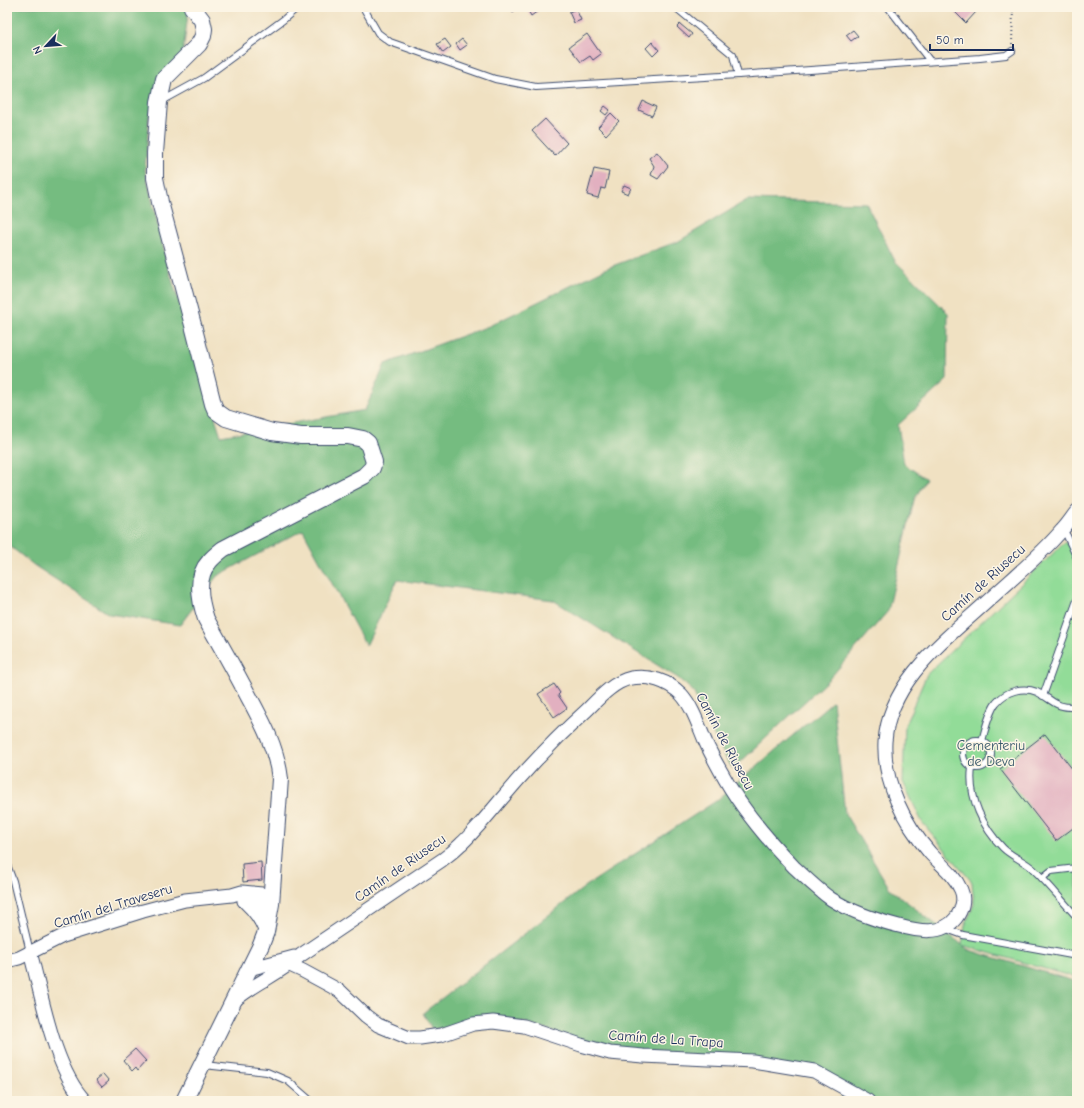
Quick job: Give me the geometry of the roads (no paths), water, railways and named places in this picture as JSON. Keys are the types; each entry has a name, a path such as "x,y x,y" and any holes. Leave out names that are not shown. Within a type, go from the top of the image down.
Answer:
{"street":[{"path":"184,1101 263,939 271,904 280,779 274,749 259,715 206,619 202,606 200,590 201,576 208,562 223,549 353,483 364,476 372,468 374,462 368,443 363,439 348,436 301,436 272,432 226,418 216,410 213,404 156,184 155,153 159,102 164,79 199,44 203,36 204,29 202,20 192,7"},
{"name":"Camín de Riusecu","path":"249,969 286,962 301,955 442,860 463,843 527,770 568,727 609,689 632,678 649,678 666,682 682,695 693,712 707,746 726,783 751,818 782,855 808,880 830,898 855,912 876,920 902,927 922,930 944,928 954,921 962,909 963,894 954,877 930,852 911,828 901,812 893,792 887,765 885,742 889,717 902,690 917,668 1034,559 1063,530 1077,510"},
{"name":"Camín del Traveseru","path":"7,961 19,958 63,936 143,911 185,900 232,895 242,892 262,894 271,904"},
{"path":"232,895 244,901 264,907 271,904"},
{"path":"244,901 254,910 262,922 263,939 271,956 286,962"},
{"path":"30,952 59,1057 76,1092 85,1101"},
{"name":"Camín de Riusecu","path":"233,1001 247,990 273,974 286,962"},
{"name":"Camín de La Trapa","path":"286,962 340,991 366,1016 378,1025 409,1038 441,1035 472,1024 493,1022 524,1026 610,1053 753,1061 814,1072 868,1101"},
{"path":"249,969 256,975 262,976 273,974"}],"lane":[{"path":"159,102 204,78 283,20 298,7"},
{"path":"363,7 378,33 390,42 495,79 536,87 738,75 930,61 1006,55 1012,52"},
{"path":"675,7 733,55 738,75"},
{"path":"888,7 930,61"},
{"path":"1063,530 1077,558"},
{"path":"1043,696 1077,600"},
{"path":"982,741 996,704 1009,692 1020,689 1036,692 1053,703 1065,707 1077,707"},
{"path":"972,741 982,741 989,746 991,755 990,759 985,766 976,769 972,768 965,762 963,752 965,747 972,741"},
{"path":"972,768 971,782 977,807 987,828 1004,849 1032,868 1077,917"},
{"path":"7,865 13,881 30,952"},
{"path":"1042,878 1051,871 1077,868"},
{"path":"944,928 962,935 1077,956"},
{"path":"202,1065 267,1072 288,1081 311,1101"}],"park label":[{"name":"Cementeriu de Deva","path":"991,754"}]}
